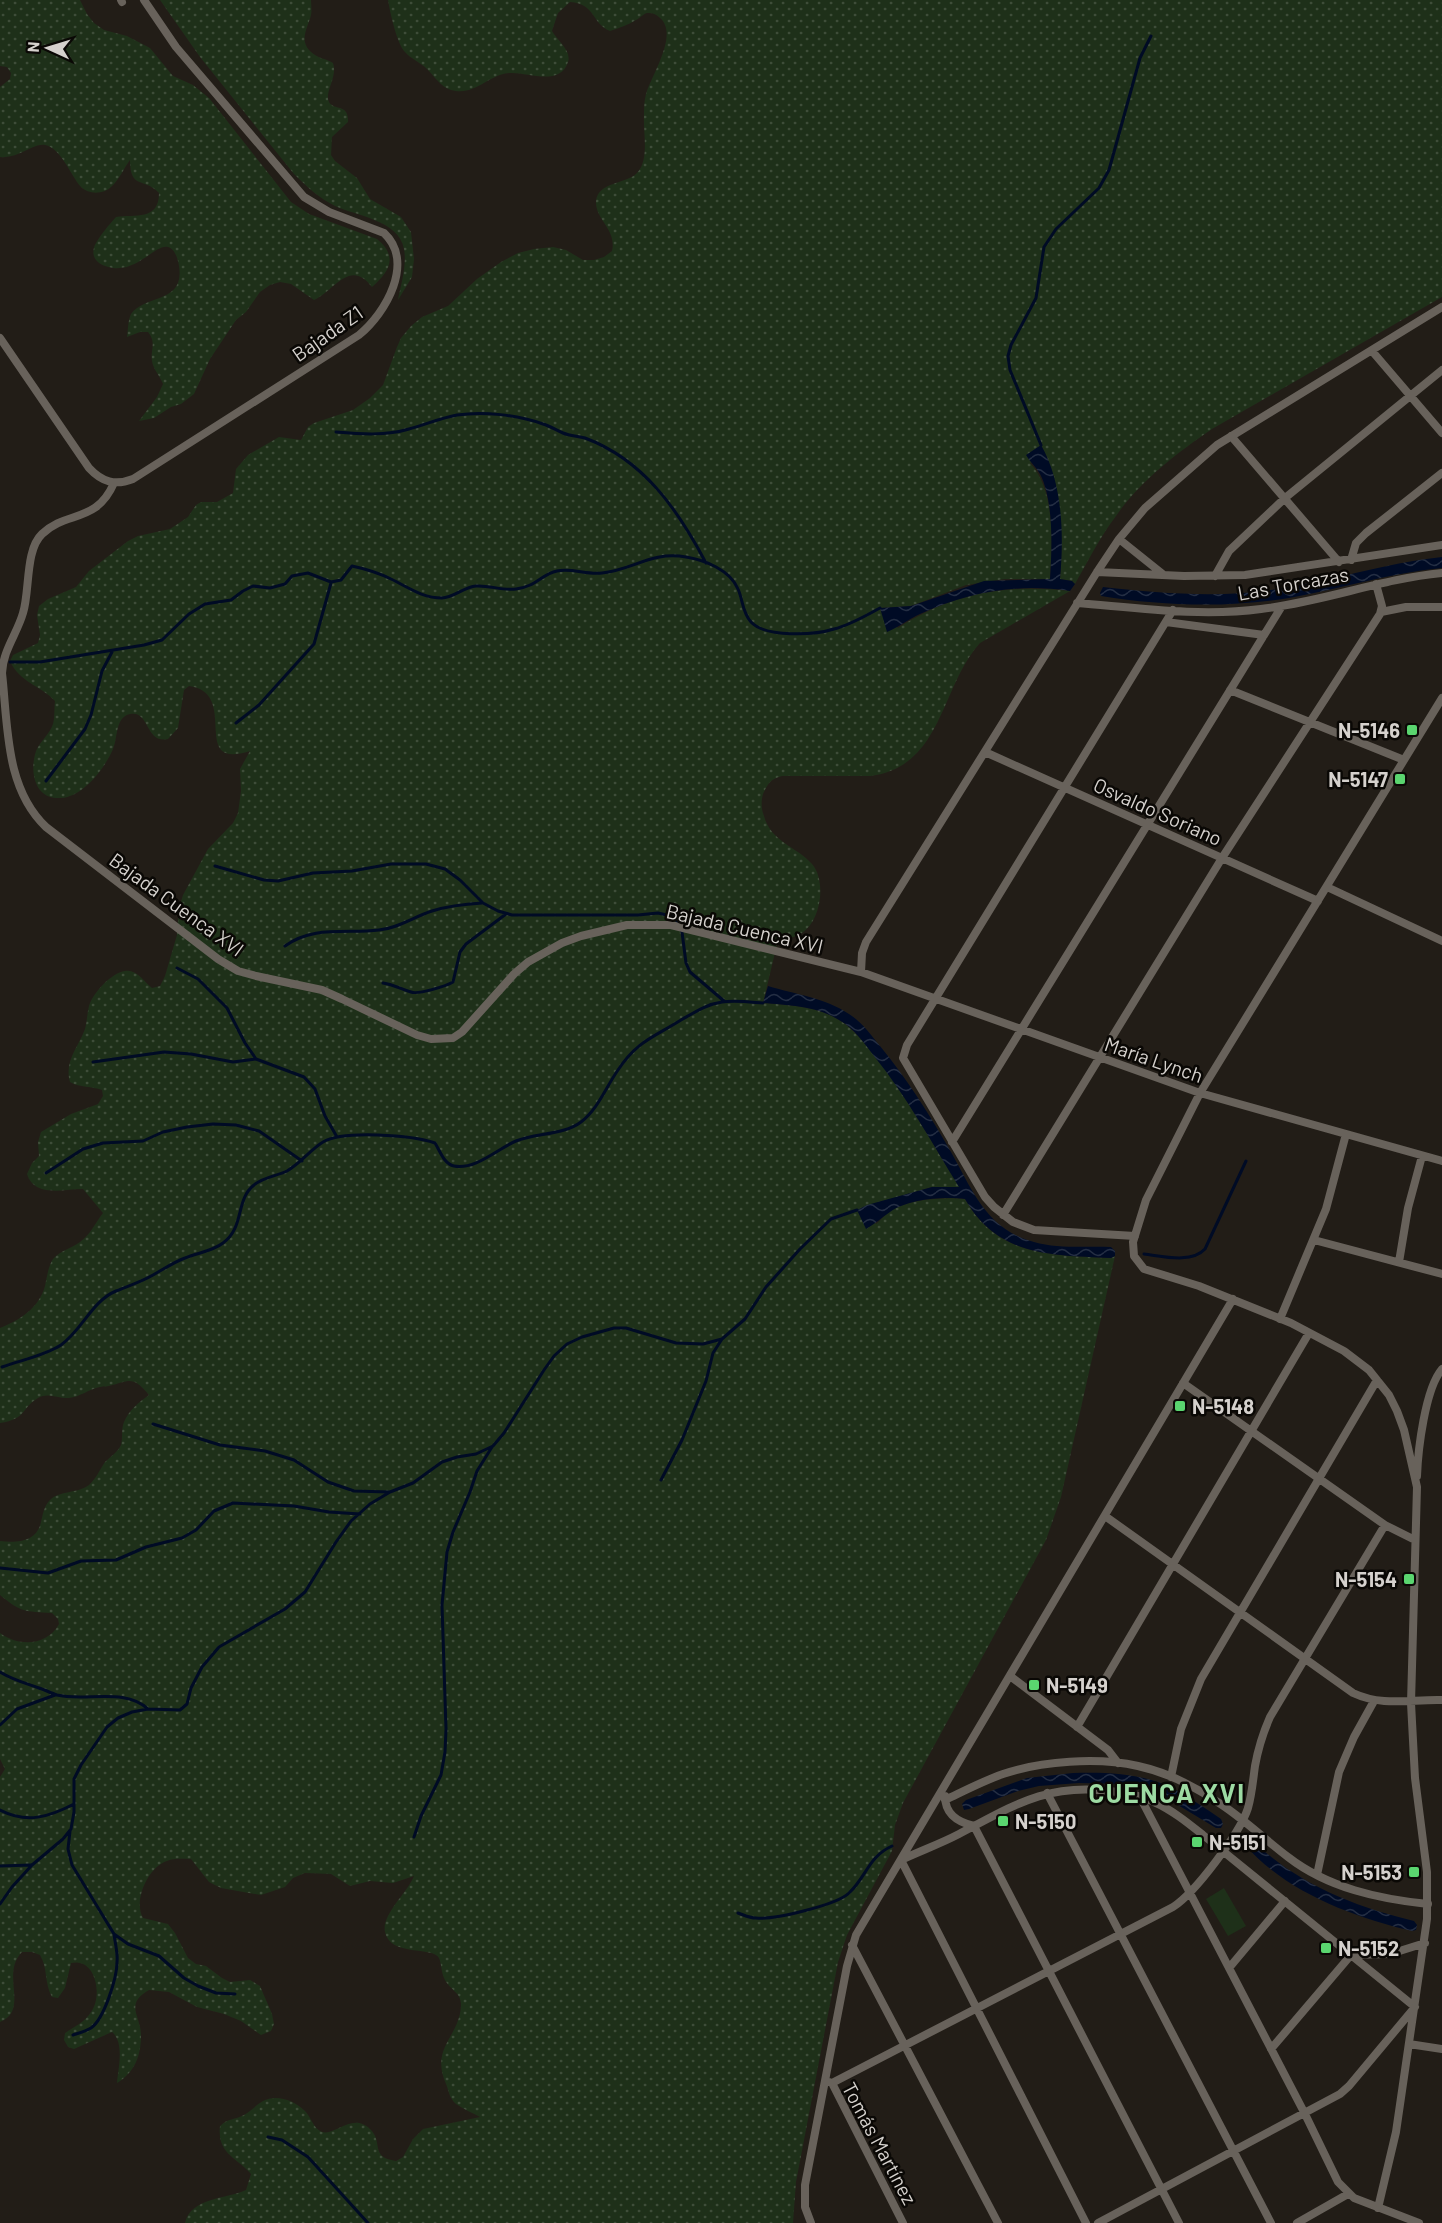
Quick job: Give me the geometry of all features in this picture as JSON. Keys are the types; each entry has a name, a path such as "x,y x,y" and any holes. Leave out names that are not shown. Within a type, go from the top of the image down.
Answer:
{"street":[{"name":"Bajada Z1","path":"114,483 133,479 359,335 378,317 386,303 394,284 398,258 396,248 384,233 329,212 303,197 176,47 144,0"},
{"path":"861,972 862,953 866,942 1077,603 1119,539 1160,492 1205,454 1231,436 1442,307"},
{"path":"0,338 89,468 96,476 114,483"},
{"path":"1372,351 1442,433"},
{"path":"1215,576 1229,551 1285,498 1442,370"},
{"path":"1231,436 1339,562"},
{"path":"1351,560 1356,543 1366,533 1442,473"},
{"name":"Bajada Cuenca XVI","path":"114,483 108,496 97,508 43,533 34,543 23,614 3,662 2,673 14,769 26,802 34,816 218,959 238,971 322,990 417,1035 442,1040 453,1038 462,1032 514,974 537,957 562,943 581,936 627,924 671,925 861,972"},
{"path":"1119,539 1164,575"},
{"path":"1097,572 1215,576 1255,574 1442,545"},
{"name":"Las Torcazas","path":"1077,603 1173,610 1239,611 1282,606 1376,584 1442,573"},
{"path":"1003,1215 1222,858 1381,612 1382,606 1376,584"},
{"path":"952,1142 1282,606"},
{"path":"1381,612 1406,608 1442,607"},
{"path":"1135,1236 1034,1230 1023,1227 1003,1215 985,1197 903,1058 907,1045 1173,610"},
{"path":"1166,622 1264,635"},
{"path":"1230,690 1404,760"},
{"path":"1416,1487 1410,1455 1397,1411 1377,1380 1357,1360 1280,1319 1233,1299 1144,1269 1134,1256 1135,1236 1146,1200 1200,1093 1442,699"},
{"name":"Osvaldo Soriano","path":"985,752 1318,901"},
{"path":"1326,887 1442,941"},
{"name":"María Lynch","path":"861,972 1200,1093 1442,1161"},
{"path":"1280,1319 1326,1209 1346,1134"},
{"path":"1399,1262 1408,1208 1422,1156"},
{"path":"1314,1240 1442,1274"},
{"path":"811,2223 805,2207 805,2185 828,2082 852,1945 1233,1299"},
{"path":"1077,1726 1309,1333"},
{"path":"1378,2208 1392,2151 1425,1943 1428,1904 1427,1872 1413,1762 1411,1702 1416,1487 1419,1455 1430,1396 1435,1379 1442,1369"},
{"path":"1171,1777 1181,1729 1192,1696 1239,1612 1377,1380"},
{"path":"1183,1383 1385,1525 1415,1540"},
{"path":"1105,1516 1353,1693 1374,1701 1442,1700"},
{"path":"828,2082 905,2046 1173,1907 1190,1893 1223,1851 1243,1820 1264,1733 1278,1703 1385,1525"},
{"path":"1010,1676 1108,1750 1118,1763"},
{"path":"1317,1875 1339,1772 1354,1737 1374,1701"},
{"path":"945,1800 1021,1769 1060,1763 1118,1763 1136,1766 1171,1777 1202,1792 1243,1820 1288,1858 1317,1875 1383,1898 1428,1904"},
{"path":"946,1783 946,1807 954,1818 974,1826 1179,2223"},
{"path":"901,1860 1016,1804 1047,1793 1090,1789 1140,1797 1169,1810 1223,1851 1415,2007"},
{"path":"1047,1793 1271,2223"},
{"path":"1140,1797 1338,2182 1348,2193 1362,2202 1419,2223"},
{"path":"901,1860 1086,2223"},
{"path":"1229,1968 1285,1901"},
{"path":"1271,2049 1351,1955 1390,1954 1425,1943"},
{"path":"852,1945 998,2223"},
{"path":"1098,2223 1331,2100 1349,2086 1415,2007"},
{"path":"1409,2043 1442,2049"},
{"name":"Tomás Martínez","path":"828,2082 903,2223"},
{"path":"1297,2223 1348,2193"}],"green space":[{"path":"0,0 80,0 94,23 104,30 127,36 150,48 173,76 193,85 209,98 291,202 309,214 377,239 384,246 390,258 383,276 372,287 357,275 350,276 314,300 291,284 280,282 270,285 260,292 246,312 236,320 210,359 194,394 181,404 171,407 154,418 139,421 157,397 163,384 153,364 151,336 148,332 140,332 127,337 129,319 137,308 170,293 176,287 179,278 178,260 173,250 163,247 131,266 113,268 98,262 93,252 98,240 116,217 150,212 158,202 159,193 132,176 130,160 111,187 96,193 81,187 61,157 51,147 40,145 13,156 0,157 0,87 10,79 11,73 7,67 0,66"},
{"path":"160,0 311,0 311,15 305,36 306,46 315,55 333,63 334,74 328,94 329,102 344,110 348,116 348,122 332,137 331,155 335,161 357,178 370,199 401,217 411,232 414,259 412,277 398,300 405,261 404,249 394,231 376,220 329,203 294,174 200,57"},
{"path":"388,0 1442,0 1442,297 1212,429 1173,458 1148,479 1126,503 1094,549 1075,584 1072,581 1060,579 1059,516 1046,455 1030,463 1044,488 1048,503 1051,534 1050,579 1005,579 966,585 911,606 880,608 898,628 939,606 980,594 1023,589 1070,591 980,643 956,681 927,741 913,757 895,769 871,776 782,776 770,782 763,794 762,808 767,825 778,838 806,858 817,871 820,901 813,921 807,929 795,936 778,940 763,1003 802,1007 821,1012 839,1020 854,1032 898,1088 960,1188 932,1187 867,1206 876,1224 890,1211 917,1201 965,1199 978,1218 993,1232 1028,1249 1068,1256 1111,1258 1115,1256 1061,1497 1046,1540 903,1803 895,1825 892,1851 847,1935 838,1962 796,2182 793,2223 185,2223 194,2208 211,2200 246,2190 251,2174 229,2154 221,2143 220,2126 244,2115 268,2099 285,2099 296,2104 305,2111 316,2128 322,2132 333,2131 351,2124 363,2124 374,2134 380,2153 396,2161 403,2157 413,2139 423,2129 480,2117 454,2102 442,2071 443,2051 459,2017 460,1998 445,1980 439,1958 435,1954 395,1945 385,1932 387,1918 414,1876 393,1883 370,1881 350,1886 331,1874 305,1873 293,1878 285,1887 261,1895 221,1888 209,1882 191,1859 170,1860 160,1864 154,1870 148,1877 141,1894 140,1911 143,1918 168,1924 188,1958 196,1964 206,1966 230,1982 250,1980 260,1986 274,2024 271,2031 261,2035 241,2021 224,2014 197,2007 169,1992 149,1990 141,1995 135,2005 141,2035 136,2063 133,2069 117,2083 120,2049 112,2032 74,2049 68,2047 64,2040 65,2033 86,2019 95,2005 97,1988 91,1972 80,1963 71,1963 65,1988 58,1998 52,1997 40,1955 32,1952 22,1952 16,1961 13,2009 9,2016 0,2022 0,1777 5,1769 0,1759 0,1633 16,1641 32,1642 47,1637 59,1624 58,1619 52,1613 24,1610 0,1595 0,1541 13,1542 31,1537 39,1529 45,1507 50,1500 89,1485 105,1462 121,1445 126,1418 138,1403 149,1395 139,1384 126,1381 96,1388 73,1397 42,1396 15,1419 0,1423 0,1328 15,1321 33,1307 42,1294 53,1259 84,1239 103,1213 83,1189 59,1191 43,1189 31,1182 27,1174 32,1163 39,1156 38,1142 41,1132 71,1114 98,1104 103,1096 102,1090 70,1082 70,1061 85,1029 91,1001 98,990 114,975 125,971 137,974 152,988 160,986 177,935 179,908 183,895 208,849 233,823 238,813 241,791 240,769 250,751 232,754 222,750 217,741 212,702 204,692 189,686 184,690 178,728 168,739 155,737 145,721 136,714 125,716 119,723 115,744 99,773 77,793 61,798 52,797 40,790 33,767 36,751 53,724 55,701 19,674 10,661 13,655 38,643 39,606 48,599 76,587 89,571 128,541 138,536 170,529 188,517 196,505 201,502 217,502 233,493 236,469 248,455 279,437 301,440 308,427 314,423 353,410 370,398 383,385 401,338 411,326 422,317 448,306 477,279 501,262 518,253 553,247 566,250 583,260 604,257 612,251 613,243 599,214 596,201 602,190 636,174 643,162 645,97 666,44 665,25 653,14 647,13 610,31 599,23 585,6 570,2 558,13 552,31 568,54 568,62 564,70 558,74 543,77 517,73 502,74 474,88 451,90 402,48"},
{"path":"1224,1888 1246,1926 1228,1936 1206,1899"}],"water":[{"path":"1041,445 1054,476 1058,493 1062,528 1060,579 1072,581 1075,584 1070,591 1031,588 975,595 938,606 887,632 880,608 911,606 984,581 1050,579 1051,540 1048,498 1040,474 1026,455"},
{"path":"1442,557 1442,568 1266,601 1171,604 1101,596 1100,593 1103,587 1187,594 1229,594 1271,590"},
{"path":"768,986 830,1004 854,1017 870,1033 918,1098 974,1194 992,1218 1004,1228 1018,1236 1043,1244 1111,1247 1115,1251 1115,1256 1111,1258 1068,1256 1028,1249 993,1232 978,1218 965,1199 937,1198 906,1204 866,1229 857,1210 867,1205 932,1187 959,1187 919,1120 854,1031 839,1020 821,1012 802,1007 763,1003"},
{"path":"1073,1773 1125,1775 1162,1784 1180,1792 1221,1819 1223,1824 1221,1828 1216,1828 1158,1793 1120,1784 1079,1783 1039,1786 1018,1791 969,1809 964,1810 962,1804 966,1800 1027,1778"},
{"path":"1247,1839 1251,1839 1268,1855 1306,1881 1348,1901 1414,1921 1417,1925 1416,1930 1390,1925 1344,1910 1300,1889 1262,1862 1245,1845"}],"waterway":[{"path":"1041,445 1010,370 1008,356 1011,345 1036,298 1044,247 1056,229 1099,188 1109,170 1140,58 1151,36"},
{"path":"336,432 391,433 457,415 489,414 533,421 566,434 585,438 625,459 642,473 684,524 706,563"},
{"path":"10,662 40,662 162,640 189,614 205,604 231,600 253,586 270,588 285,584 292,576 308,573 331,582 341,580 352,566 382,575 422,594 442,598 476,586 523,588 557,571 602,573 652,559 674,556 701,561 723,571 738,589 748,618 758,627 768,631 791,634 826,631 852,623 880,608"},
{"path":"236,723 259,705 314,644 331,583"},
{"path":"46,781 85,729 91,715 102,671 112,652"},
{"path":"215,866 264,880 278,881 313,873 352,871 391,864 426,864 445,869 460,880 483,903 512,915 658,913 671,916 676,919 682,932 686,963 690,972 724,1001"},
{"path":"285,946 307,935 386,929 438,909 482,903"},
{"path":"383,983 415,993 432,990 453,982 460,952 466,944 506,914"},
{"path":"177,968 198,979 227,1008 256,1059 304,1077 315,1089 325,1116 337,1137"},
{"path":"2,1367 40,1355 61,1345 100,1302 116,1291 181,1260 219,1246 230,1237 248,1191 262,1180 287,1171 323,1142 333,1138 361,1135 424,1140 435,1143 451,1165 470,1165 516,1141 558,1132 581,1122 597,1104 632,1052 646,1040 696,1011 722,1002 763,1003"},
{"path":"93,1062 164,1052 191,1054 233,1062 256,1059"},
{"path":"46,1173 83,1149 103,1143 143,1141 163,1132 213,1124 236,1125 259,1131 302,1161"},
{"path":"1144,1254 1184,1258 1199,1254 1205,1249 1246,1161"},
{"path":"661,1480 682,1440 706,1381 713,1353 722,1339 745,1319 766,1287 831,1219 857,1210"},
{"path":"0,1904 32,1865 63,1839 71,1829 74,1812 74,1779 107,1727 118,1718 132,1712 148,1709 180,1710 187,1704 191,1688 202,1667 219,1647 285,1609 305,1592 351,1521 370,1504 390,1492 413,1483 442,1462 476,1454 493,1446 504,1433 554,1356 567,1344 614,1328 626,1328 676,1343 703,1344 722,1339"},
{"path":"153,1424 220,1445 265,1451 294,1460 328,1482 354,1491 389,1492"},
{"path":"414,1837 421,1816 441,1775 445,1752 442,1605 447,1552 477,1471 492,1447"},
{"path":"0,1568 48,1573 81,1561 116,1560 146,1547 182,1538 196,1530 214,1511 233,1503 294,1506 360,1514"},
{"path":"0,1672 57,1695 116,1697 139,1702 148,1709"},
{"path":"0,1725 17,1709 55,1695"},
{"path":"0,1810 29,1818 47,1815 74,1804"},
{"path":"70,1831 68,1849 72,1865 114,1934 128,1944 159,1956 184,1978 198,1986 216,1993 235,1994"},
{"path":"738,1913 751,1918 776,1917 804,1911 842,1898 855,1887 873,1861 884,1850 892,1846"},
{"path":"0,1866 31,1865"},
{"path":"73,2035 91,2028 105,2007 116,1969 114,1934"},
{"path":"268,2137 282,2140 308,2157 368,2223"}],"place":[{"name":"N-5146","path":"1412,730"},
{"name":"N-5147","path":"1400,779"},
{"name":"N-5148","path":"1180,1406"},
{"name":"N-5154","path":"1409,1579"},
{"name":"N-5149","path":"1034,1685"},
{"name":"N-5150","path":"1003,1821"},
{"name":"N-5151","path":"1197,1842"},
{"name":"N-5153","path":"1414,1872"},
{"name":"N-5152","path":"1326,1948"}],"district":[{"name":"CUENCA XVI","path":"1167,1792"}]}
